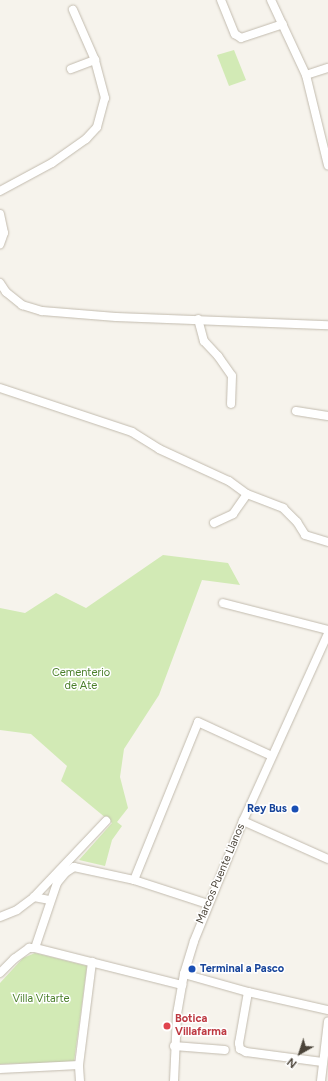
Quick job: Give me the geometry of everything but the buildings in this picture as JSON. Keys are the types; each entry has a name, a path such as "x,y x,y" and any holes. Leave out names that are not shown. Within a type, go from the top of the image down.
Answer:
{"street":[{"path":"221,0 235,34 240,38 283,24"},
{"path":"271,0 306,75 328,165"},
{"path":"0,191 52,163 86,139 97,127 105,98 95,60 73,10"},
{"path":"70,69 95,60"},
{"path":"306,75 328,68"},
{"path":"0,214 4,233 0,244"},
{"path":"0,283 6,292 22,305 42,311 328,325"},
{"path":"198,319 204,341 218,356 232,376 231,404"},
{"path":"0,388 132,432 159,449 229,481 247,494 283,508 297,522 305,535 328,542"},
{"path":"296,411 328,416"},
{"path":"214,523 233,514 247,494"},
{"path":"223,603 328,630"},
{"name":"Marcos Puente Llanos","path":"174,1081 174,1046 184,974 208,904 272,756 328,634"},
{"path":"134,880 198,722 272,756"},
{"path":"0,917 17,910 34,896 106,821"},
{"path":"244,821 328,859"},
{"path":"35,948 49,900 57,883 65,873 74,868 134,880 208,904"},
{"path":"34,896 49,900"},
{"path":"0,974 14,959 29,948 35,948 182,985"},
{"path":"80,1081 79,1065 92,962"},
{"path":"184,974 248,992 328,1010"},
{"path":"248,992 239,1043 240,1049 246,1052 322,1062"},
{"path":"321,1081 322,1062 328,1021"},
{"path":"174,1046 225,1050"},
{"path":"0,1069 79,1065"}],"green space":[{"path":"234,50 246,80 229,86 217,55"},
{"name":"Cementerio de Ate","path":"163,555 228,563 240,585 202,580 159,695 124,749 120,777 128,808 117,822 122,826 112,840 105,866 79,860 112,823 61,781 67,766 31,734 0,730 0,608 25,613 56,593 86,608"},
{"name":"Villa Vitarte","path":"35,953 87,966 74,1062 0,1064 0,983 23,958"}],"place":[{"name":"Rey Bus","path":"295,809"},
{"name":"Terminal a Pasco","path":"192,969"},
{"name":"Botica Villafarma","path":"167,1026"}]}
